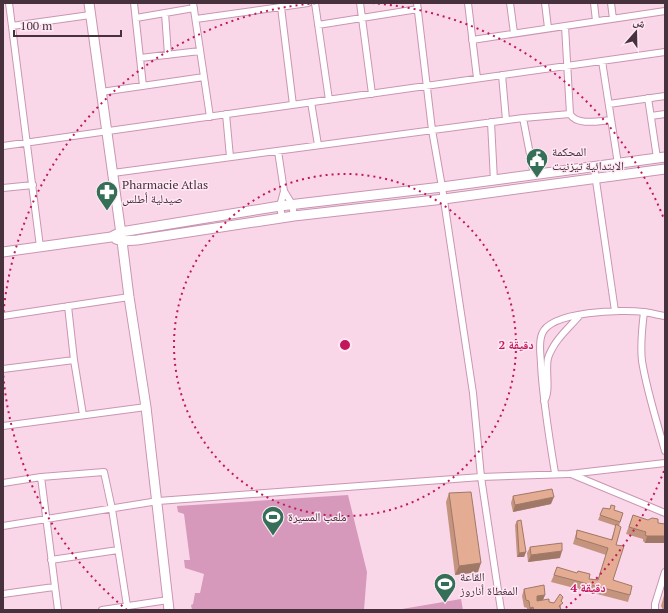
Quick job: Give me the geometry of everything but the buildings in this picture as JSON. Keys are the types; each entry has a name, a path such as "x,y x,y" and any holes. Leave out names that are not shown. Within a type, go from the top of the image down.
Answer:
{"main road":[{"path":"89,3 113,173 128,297 146,407 158,501 169,610"},
{"path":"121,237 292,204 494,181 661,158"},
{"path":"3,252 111,237 137,240 294,216 444,199 665,168"}],"street":[{"path":"9,3 40,247"},
{"path":"134,3 143,86"},
{"path":"196,19 308,3"},
{"path":"315,3 329,100"},
{"path":"360,3 372,94"},
{"path":"468,3 478,78"},
{"path":"510,3 514,33"},
{"path":"545,3 548,28"},
{"path":"594,3 596,21"},
{"path":"611,3 613,19"},
{"path":"136,18 194,6 210,117"},
{"path":"318,25 362,18 418,6 432,130 473,392 482,477 501,610"},
{"path":"281,7 293,105"},
{"path":"472,40 665,11"},
{"path":"165,13 168,55"},
{"path":"12,26 90,14"},
{"path":"565,26 570,114 572,118 587,122 611,120"},
{"path":"140,58 200,51"},
{"path":"3,146 665,52"},
{"path":"602,61 618,164"},
{"path":"502,75 506,120"},
{"path":"101,92 204,77"},
{"path":"609,104 665,96"},
{"path":"648,98 661,158"},
{"path":"312,102 318,145"},
{"path":"226,114 230,157"},
{"path":"113,173 506,120 570,114"},
{"path":"651,116 665,114"},
{"path":"523,118 534,175"},
{"path":"491,122 494,181"},
{"path":"278,151 284,191 292,204 294,216"},
{"path":"594,167 615,311"},
{"path":"3,188 33,185"},
{"path":"282,218 280,206 284,191"},
{"path":"3,316 128,297"},
{"path":"68,306 74,360 83,415"},
{"path":"555,473 543,402 540,340 542,333 546,328 558,321 567,317 580,315 615,311 644,312 665,316"},
{"path":"644,312 641,335 642,361 665,451"},
{"path":"543,402 547,396 548,359 552,348 580,315"},
{"path":"541,358 548,359"},
{"path":"3,370 74,360"},
{"path":"3,426 146,407"},
{"path":"3,526 158,501 482,477 555,473 569,474 665,463"},
{"path":"3,483 104,472 112,509 127,606"},
{"path":"569,474 665,513"},
{"path":"41,478 50,560 58,610"},
{"path":"50,560 118,550"},
{"path":"655,610 655,604 665,572"},
{"path":"3,594 54,587"},
{"path":"102,610 168,600"}],"shaded area":[{"name":"ملعب المسيرة","path":"348,495 367,572 364,610 192,610 191,605 193,604 195,593 200,593 204,574 185,568 184,560 190,560 184,514 178,512 177,506"},
{"name":"القاعة المغطاة أناروز","path":"461,599 463,610 396,610"}],"place":[{"name":"المحكمة الابتدائية تيزنيت","path":"537,178"},
{"name":"Pharmacie Atlas صيدلية أطلس","path":"107,212"},
{"name":"ملعب المسيرة","path":"273,536"},
{"name":"القاعة المغطاة أناروز","path":"445,604"}]}
